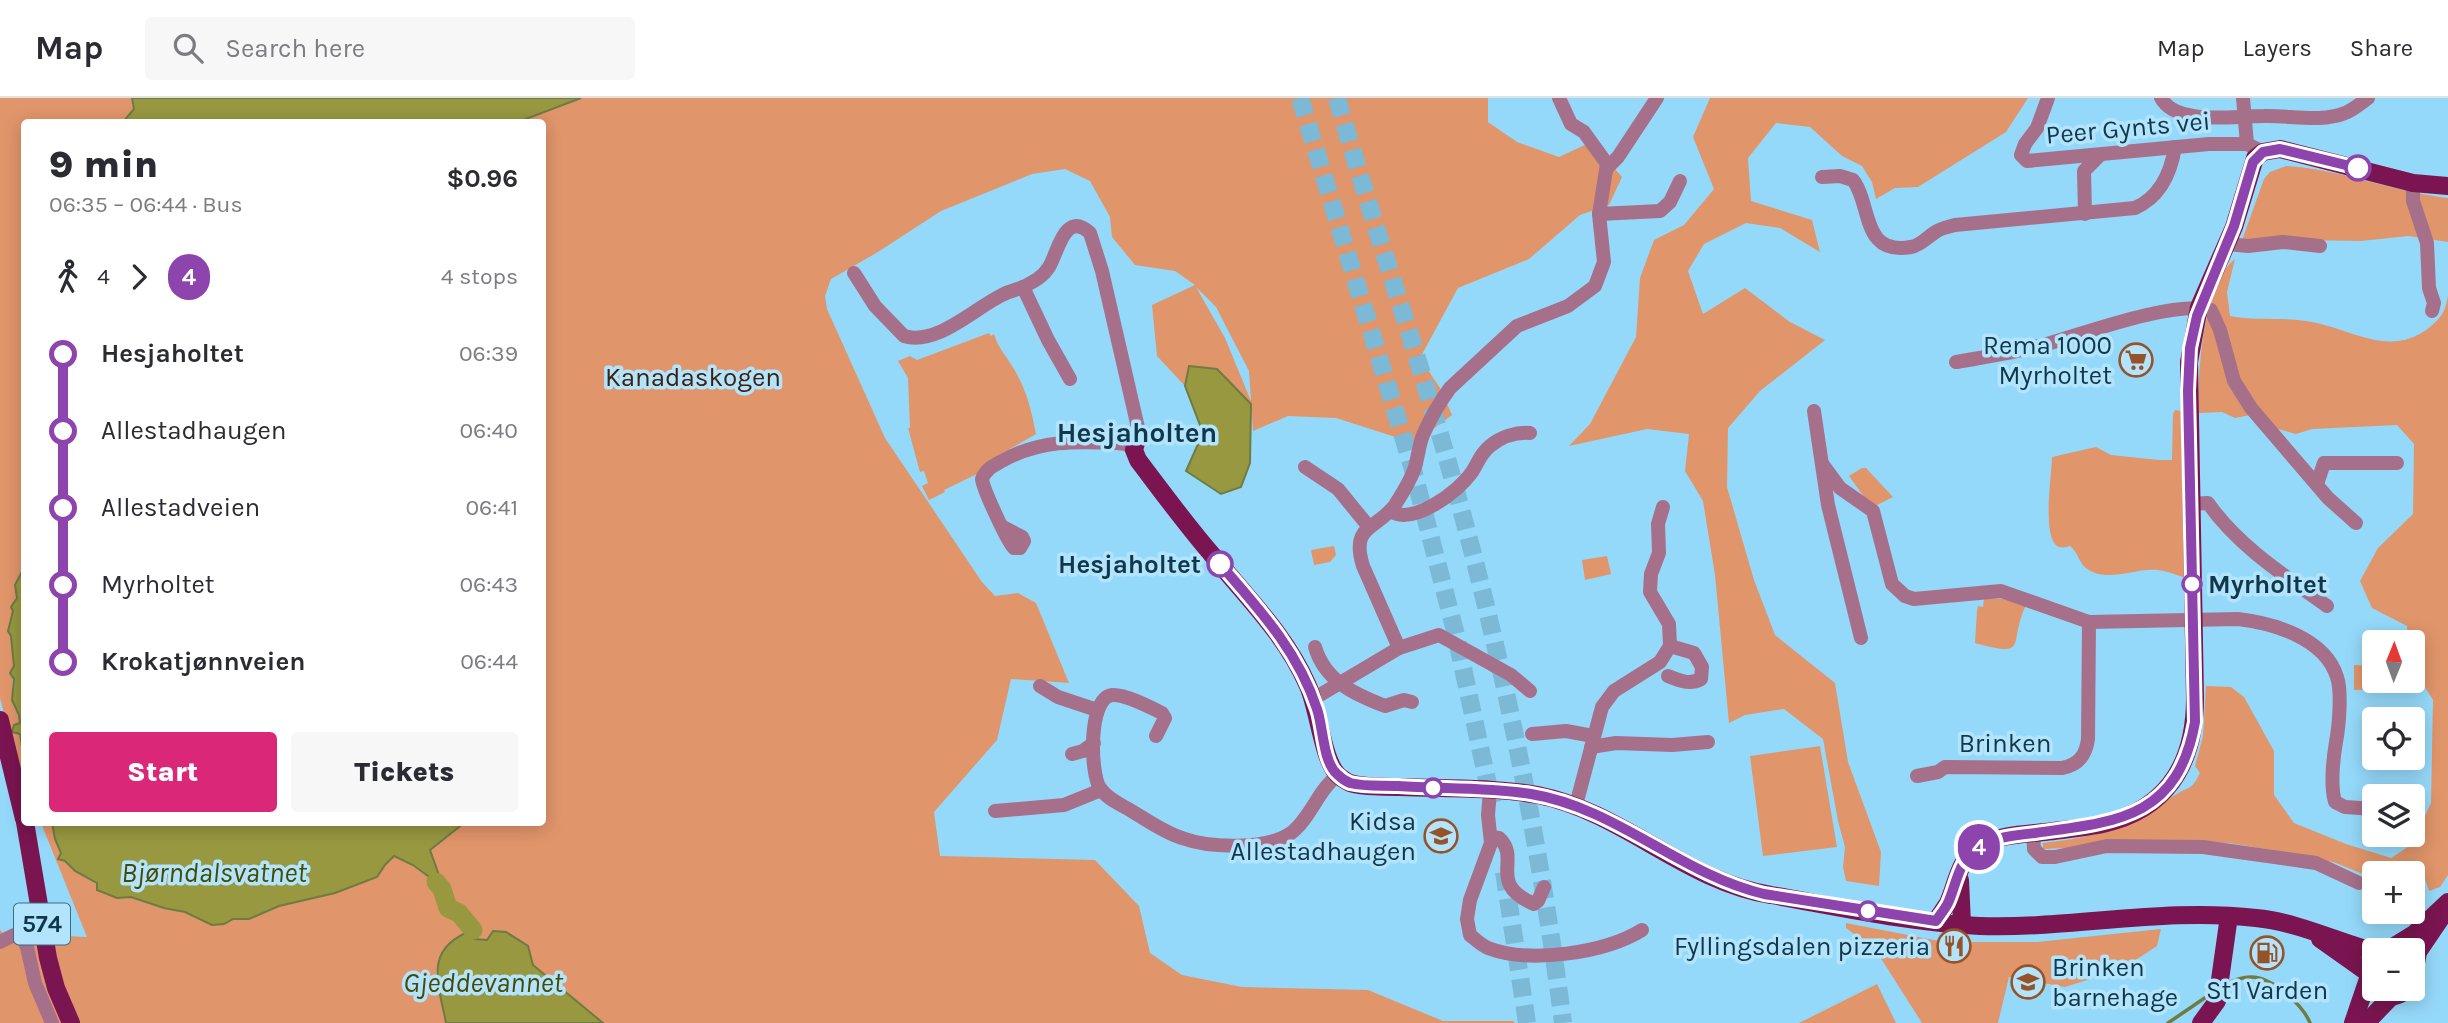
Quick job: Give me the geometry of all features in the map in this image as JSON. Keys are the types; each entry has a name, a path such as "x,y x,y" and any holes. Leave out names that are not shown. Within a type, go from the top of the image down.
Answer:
{"main road":[{"path":"1936,921 1948,902 1959,869 1969,855 1986,843 2033,833 2095,826 2133,814 2157,798 2177,776 2187,758 2195,722 2188,376 2190,348 2199,307 2241,208 2255,148 2294,151 2413,183 2448,186"},
{"path":"1137,435 1138,460 1184,521 1283,639 1313,699 1328,759 1338,775 1349,782 1530,794 1576,805 1617,824 1714,878 1750,891 1803,901 1962,924 2043,925 2229,916 2268,919 2362,948"},
{"name":"574","path":"0,720 21,805"},
{"name":"574","path":"26,826 48,958 56,988 71,1023"},
{"path":"1959,869 1962,924"},
{"path":"2408,938 2448,904"},
{"path":"2425,941 2448,904"},
{"path":"2202,1023 2217,1001 2229,916"},
{"path":"2312,933 2362,965"},
{"path":"2353,1023 2362,995"},
{"path":"2366,1023 2387,1001"}],"street":[{"path":"1559,98 1571,124 1584,132 1596,145 1607,168"},
{"path":"1399,648 1360,556 1363,534 1390,511 1415,468 1423,436 1450,388 1517,326 1568,306 1595,286 1604,262 1599,214 1607,168 1618,157 1657,98"},
{"name":"Peer Gynts vei","path":"2049,98 2037,128 2025,144 2021,155 2027,160 2209,144 2255,148"},
{"name":"Peer Gynts vei","path":"2161,98 2164,105 2193,116 2246,117 2319,117 2344,114 2368,98"},
{"path":"2242,98 2255,148"},
{"path":"1822,177 1840,176 1853,180 1876,238 1892,247 1911,247 1922,243 1934,233 1955,225 2135,208 2151,199 2166,177 2175,147"},
{"path":"2085,214 2084,171 2099,155"},
{"path":"1599,214 1660,211 1670,202 1680,181"},
{"path":"2413,183 2413,201 2427,243 2429,288 2434,303 2432,311"},
{"path":"854,273 875,306 904,336 923,337 954,325 1002,295 1034,281 1049,267 1065,232 1077,227 1090,233 1100,261 1137,435 1126,444 1050,443 1015,454 989,468 984,475 983,484 1003,527"},
{"path":"2227,244 2248,246 2283,242 2320,246"},
{"path":"1023,287 1070,379"},
{"path":"1956,362 2022,350 2168,311 2199,307 2211,310 2234,381 2251,408 2328,498 2356,523"},
{"path":"1810,414 1824,465 1828,505 1861,638"},
{"path":"1390,511 1404,516 1432,507 1467,478 1480,456 1490,446 1508,436 1530,433"},
{"path":"2317,484 2324,463 2397,463"},
{"path":"1824,465 1840,488 1873,511 1888,574 1892,584 1905,596 1922,600 2001,591 2089,622 2193,618 2262,622 2295,634 2322,655 2332,667 2339,685 2334,750 2335,802 2345,807 2362,808"},
{"path":"1305,467 1338,489 1368,527"},
{"path":"2190,503 2208,503 2224,525 2241,541 2327,606"},
{"path":"1576,805 1602,707 1608,697 1632,678 1660,662 1670,646 1669,624 1650,592 1651,574 1659,553 1658,524 1663,507"},
{"name":"Brinken","path":"1917,776 1938,772 1945,767 2062,768 2078,762 2083,756 2088,739 2089,622"},
{"path":"1313,699 1399,648 1440,635 1511,675 1530,691"},
{"path":"1668,676 1682,682 1695,683 1701,679 1703,673 1694,653 1670,646"},
{"path":"1315,647 1322,666 1340,684 1385,706 1404,700 1412,702"},
{"path":"1040,686 1058,696 1097,710"},
{"path":"1156,736 1165,715 1114,695 1105,698 1097,710 1094,743 1095,775 1101,790 1108,797 1183,839 1200,843 1258,845 1292,832 1324,788 1338,775"},
{"path":"1532,734 1566,731 1592,741 1616,743 1672,745 1708,742"},
{"path":"1072,754 1083,751 1094,743"},
{"path":"995,811 1064,805 1101,790"},
{"path":"1490,792 1488,815 1491,837 1488,853 1470,900 1467,919 1470,935 1482,945 1504,952 1547,956 1610,943 1642,930"},
{"path":"2033,833 2034,849 2042,857 2055,857 2107,846 2203,847 2316,863 2359,883"},
{"path":"1491,837 1499,838 1506,845 1507,881 1512,890 1534,904 1544,887"},
{"path":"0,942 14,935 23,939 35,983 52,1023"}],"green space":[{"path":"0,98 132,98 134,109 126,119 21,119 21,574 15,585 17,598 11,607 13,611 8,631 14,655 12,698 20,724 14,725 21,742 21,772 0,698"},
{"name":"Kanadaskogen","path":"581,98 1488,98 1488,122 1517,142 1559,157 1591,142 1622,177 1609,205 1580,215 1529,259 1458,288 1420,358 1440,388 1452,415 1414,443 1336,418 1288,416 1253,431 1251,403 1189,366 1185,386 1157,356 1152,305 1195,285 1175,271 1135,265 1112,237 1110,217 1090,181 1065,169 1032,174 941,211 831,279 825,296 827,309 885,438 982,582 995,596 1018,593 1036,603 1069,683 1011,679 997,740 934,812 940,856 1095,860 1139,906 1150,953 1182,975 1242,987 1368,990 1443,1021 1515,1023 603,1023 542,972 508,950 491,942 475,939 473,931 436,972 446,1023 0,1023 0,930 3,933 87,937 42,826 52,826 59,850 72,867 117,898 131,897 224,924 233,919 249,919 279,906 335,893 377,877 394,856 433,879 438,871 430,850 460,826 546,826 546,119 526,119","holes":["1196,287 1216,307 1249,371 1251,401 1225,338"]},
{"path":"1710,98 2028,98 2006,132 1918,187 1895,188 1876,199 1872,182 1862,166 1842,156 1810,127 1776,123 1748,158 1751,201 1812,220 1820,252 1780,228 1746,223 1704,244 1688,271 1703,314 1745,288 1790,322 1825,340 1760,391 1728,428 1727,487 1754,580 1775,635 1835,683 1848,762 1881,852 1879,886 1846,881 1843,867 1845,847 1823,739 1784,709 1745,715 1729,723 1715,575 1703,501 1685,471 1689,434 1647,429 1569,446 1590,424 1636,337 1640,278 1654,240 1684,225 1714,189 1693,137"},
{"path":"2286,166 2327,171 2448,198 2448,242 2408,236 2361,241 2241,243 2264,179 2270,172"},
{"path":"2235,259 2227,292 2230,316 2306,321 2384,341 2400,341 2430,327 2443,313 2448,295 2448,875 2440,887 2429,891 2425,879 2425,861 2362,861 2362,874 2308,856 2230,843 2043,849 2043,843 2092,835 2128,824 2192,785 2200,773 2195,766 2203,736 2206,686 2231,687 2244,697 2274,751 2274,795 2294,823 2346,844 2391,858 2408,847 2425,847 2425,816 2431,803 2433,700 2426,689 2426,630 2407,630 2407,626 2372,608 2360,581 2378,548 2413,514 2414,444 2397,425 2312,429 2296,434 2278,429 2261,413 2235,418 2222,412 2199,413 2199,376 2204,331 2216,288 2224,271"},
{"path":"989,333 991,336 994,334 1022,385 1036,434 1001,454 977,474 929,500 922,486 928,483 924,471 920,472 908,428 908,378 898,361 910,356 917,360"},
{"path":"2175,410 2181,411 2186,578 2158,570 2112,575 2094,573 2084,566 2070,546 2059,547 2050,532 2052,457 2096,447 2111,455 2172,460"},
{"path":"1866,468 1893,497 1877,505 1867,501 1849,476"},
{"path":"1334,546 1336,555 1330,562 1314,565 1311,550"},
{"path":"1607,556 1611,574 1585,580 1582,560"},
{"path":"1984,598 2005,599 2026,605 2011,648 1975,643 1978,606 1983,607"},
{"path":"2354,665 2362,665 2362,690 2354,690"},
{"path":"1820,746 1837,847 1763,856 1750,756"},
{"path":"1846,923 1944,942 2037,942 2161,929 2157,946 2122,969 2065,987 2009,977 1998,1023 1922,1023 1875,949 1846,928"},
{"path":"1877,984 1896,1023 1799,1023"}],"water":[{"path":"132,98 581,98 526,119 126,119 134,109"},
{"path":"1189,366 1217,369 1251,404 1250,463 1241,487 1221,494 1186,471 1203,433 1185,386"},
{"path":"21,574 21,740 20,734 12,732 14,725 20,723 12,700 14,679 10,673 14,666 11,636 8,631 13,611 11,607 17,598 15,585"},
{"name":"Bjørndalsvatnet","path":"53,826 460,826 430,850 440,878 436,882 413,865 394,856 377,877 335,893 279,906 249,919 233,919 224,924 212,925 185,912 131,897 117,898 97,890 97,883 58,859 61,853"},
{"name":"Gjeddevannet","path":"473,930 475,939 487,940 493,931 506,932 528,946 533,965 603,1023 446,1023 438,980 440,957 457,937"}],"waterway":[{"path":"436,882 442,889 448,908 459,913 473,930"},
{"path":"2225,985 2248,977 2268,982 2286,993 2301,1008 2310,1023"},
{"path":"2168,1023 2212,993"}],"tunnel":[{"path":"1300,98 1412,466 1455,631 1492,803"},
{"path":"1337,98 1438,426 1487,609 1503,677 1543,884 1563,1023"},
{"path":"1504,872 1527,1023"}],"bus line":[{"name":"4","path":"1220,564 1264,614 1297,662 1318,712 1328,759 1336,774 1346,781 1381,786 1506,791 1551,798 1587,809 1714,878 1739,888 1936,921 1948,902 1959,869 1976,848 2001,838 2115,821 2149,804 2177,776 2187,758 2195,722 2188,391 2190,348 2197,316 2241,208 2251,167 2258,155 2273,148 2358,168"}],"place":[{"name":"Rema 1000 Myrholtet","path":"2136,360"},
{"name":"Hesjaholtet","path":"1220,564"},
{"name":"Myrholtet","path":"2192,584"},
{"name":"Kidsa Allestadhaugen","path":"1441,836"},
{"name":"Fyllingsdalen pizzeria","path":"1954,946"},
{"name":"St1 Varden","path":"2267,953"},
{"name":"Brinken barnehage","path":"2028,982"}],"district":[{"name":"Hesjaholten","path":"1137,432"}]}
